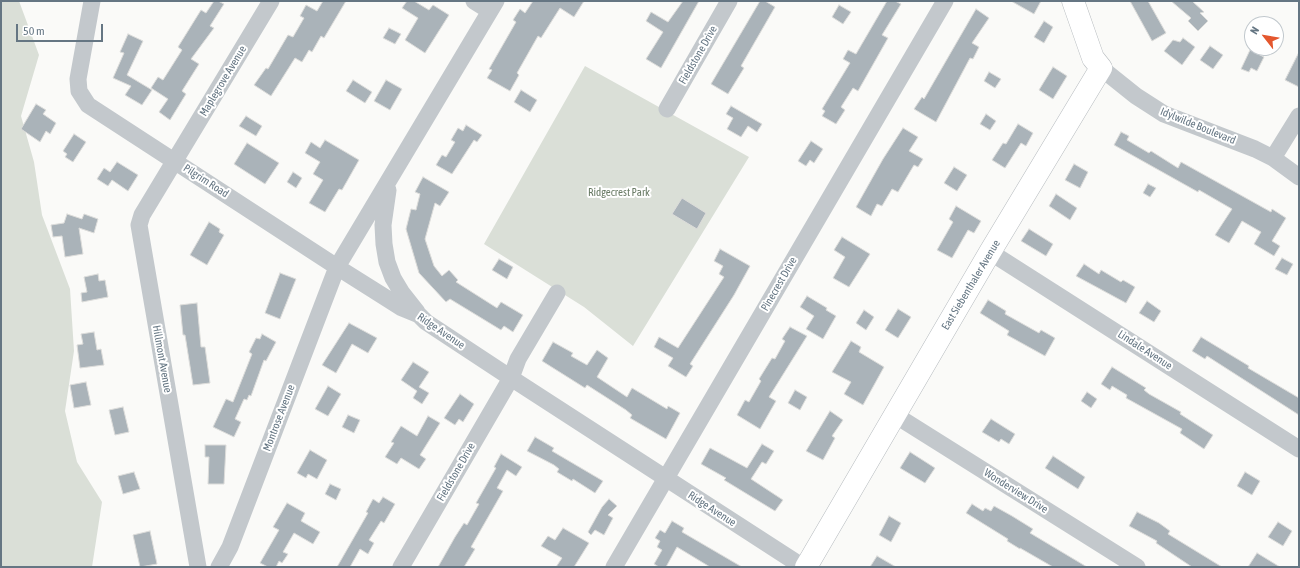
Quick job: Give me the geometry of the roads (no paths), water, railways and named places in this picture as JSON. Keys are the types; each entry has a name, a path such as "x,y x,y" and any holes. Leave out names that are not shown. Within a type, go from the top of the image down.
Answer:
{"main road":[{"path":"1073,1 1093,58 1101,68"},
{"name":"East Siebenthaler Avenue","path":"805,567 990,252 1101,68"}],"street":[{"name":"Pilgrim Road","path":"92,1 78,79 79,91 82,98 88,105 175,160 337,267"},
{"name":"Maplegrove Avenue","path":"175,160 271,1"},
{"path":"337,267 396,171 493,6 474,1"},
{"name":"Fieldstone Drive","path":"667,109 729,1"},
{"name":"Pinecrest Drive","path":"614,567 664,478 945,1"},
{"name":"Idylwilde Boulevard","path":"1101,68 1136,96 1164,114 1228,137 1273,158 1299,177"},
{"path":"1273,158 1295,135 1299,116"},
{"name":"Hillmont Avenue","path":"175,160 142,215 139,226 198,567"},
{"path":"396,171 390,183 385,206 384,244 387,262 394,278 420,316"},
{"name":"Lindale Avenue","path":"990,252 1299,449"},
{"name":"Ridge Avenue","path":"337,267 402,308 420,316 426,322 664,478 805,567"},
{"name":"Montrose Avenue","path":"219,567 230,547 337,267"},
{"name":"Fieldstone Drive","path":"401,567 511,378 518,359 557,293"},
{"name":"Wonderview Drive","path":"895,414 1138,567"}],"park label":[{"name":"Ridgecrest Park","path":"619,193"}]}
